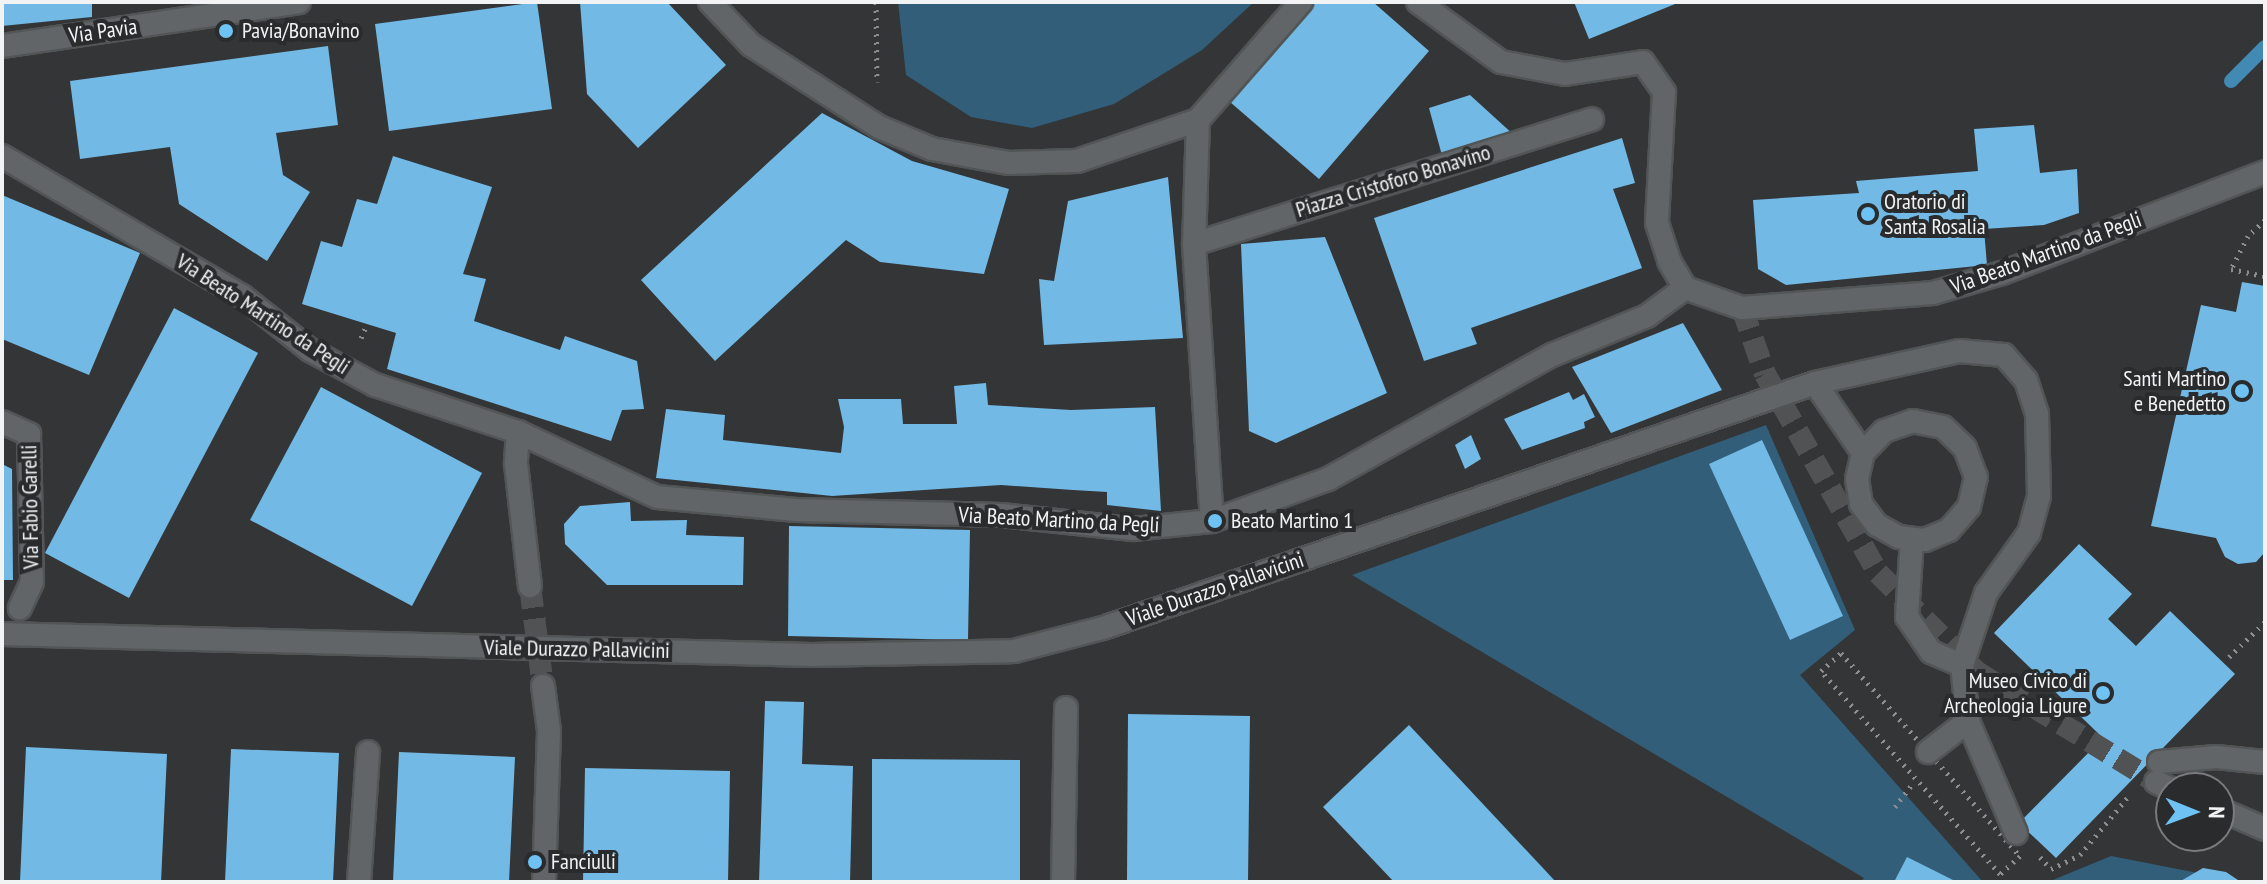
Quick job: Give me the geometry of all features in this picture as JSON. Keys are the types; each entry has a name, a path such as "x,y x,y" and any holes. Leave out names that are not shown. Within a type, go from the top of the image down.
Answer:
{"street":[{"name":"Via Pavia","path":"2,46 299,2"},
{"path":"710,2 751,45 831,100 879,127 932,149 1008,163 1077,161 1198,120 1301,2"},
{"path":"1418,2 1501,62 1565,74 1643,62 1664,92 1657,223 1669,261 1685,288"},
{"name":"Piazza Cristoforo Bonavino","path":"1194,244 1592,119"},
{"path":"1198,120 1194,244 1212,521"},
{"name":"Via Beato Martino da Pegli","path":"2,156 242,296 323,357 375,385 518,432 657,497 796,510 1001,515 1133,529 1212,521 1328,479 1552,355 1647,316 1685,288 1742,308 1933,293 2002,273 2265,172"},
{"name":"Viale Durazzo Pallavicini","path":"2,634 811,655 1014,651 1103,628 1815,383 1959,351 2004,355 2026,380 2037,414 2039,496 2029,533 1986,593 1973,621 1962,665 1968,721 2016,833"},
{"path":"1815,383 1863,453"},
{"path":"1913,421 1943,427 1965,448 1976,477 1969,507 1949,530 1912,539 1877,525 1861,504 1857,479 1863,453 1884,431 1913,421"},
{"name":"Via Fabio Garelli","path":"2,422 29,434 32,582 20,608"},
{"path":"518,432 516,464 530,586"},
{"path":"1912,539 1907,617 1931,652 1962,665"},
{"path":"543,686 549,731 544,882"},
{"path":"1063,882 1066,708"},
{"path":"1928,752 1968,721"},
{"path":"359,882 368,752"},
{"path":"2177,772 2216,757 2265,762"},
{"path":"2235,816 2265,829"}],"path":[{"path":"876,2 879,127"},
{"path":"2265,220 2248,236 2231,269 2265,276"},
{"path":"2229,657 2265,622"},
{"path":"1895,807 1916,779"},
{"path":"2051,869 2080,855 2155,785"}],"shaded area":[{"path":"898,2 1254,2 1202,50 1114,104 1032,128 971,117 906,75"},
{"path":"1766,425 1855,630 1800,675 1983,882 1860,882 1864,878 1352,575"},
{"path":"2111,856 2198,873 2212,882 2048,882"}],"building":[{"path":"2,2 92,2 92,17 2,26"},
{"path":"537,2 552,109 389,131 375,24"},
{"path":"580,2 667,2 726,65 638,148 587,94"},
{"path":"1315,2 1373,2 1429,51 1319,179 1230,102"},
{"path":"1574,2 1680,2 1589,39"},
{"path":"328,46 338,125 276,133 283,175 310,192 267,261 179,204 170,147 80,159 70,81"},
{"path":"1470,95 1515,136 1443,159 1429,108"},
{"path":"822,113 912,161 1009,189 984,274 880,262 846,240 715,361 641,280"},
{"name":"Oratorio di Santa Rosalia","path":"2034,125 2040,173 2077,169 2079,213 2044,225 1984,229 1987,265 1786,285 1758,269 1753,200 1859,193 1856,181 1978,171 1974,129"},
{"path":"1622,138 1635,183 1613,189 1642,268 1471,328 1477,344 1424,361 1374,218"},
{"path":"393,156 492,187 463,274 486,279 474,321 560,350 565,336 637,361 644,409 622,410 611,441 387,369 396,333 302,304 321,241 342,247 357,199 377,204"},
{"path":"1168,177 1183,338 1044,345 1039,279 1054,281 1068,201"},
{"path":"2,195 140,253 89,375 2,339"},
{"path":"1325,237 1387,393 1276,443 1249,431 1241,244"},
{"path":"2242,282 2265,286 2265,552 2256,562 2238,564 2225,557 2216,538 2151,526 2201,305 2236,312"},
{"path":"174,308 258,353 129,598 45,553"},
{"path":"1683,323 1722,390 1611,433 1572,367"},
{"path":"986,383 988,405 1071,410 1155,407 1161,511 1107,505 1107,492 1001,485 832,496 656,478 666,409 725,415 723,440 841,453 844,427 838,399 901,399 903,424 957,424 954,386"},
{"path":"321,387 482,473 412,606 250,520"},
{"path":"1569,392 1573,400 1584,394 1595,417 1584,422 1585,428 1522,450 1504,419"},
{"path":"1471,435 1481,459 1465,469 1455,445"},
{"path":"1762,440 1843,616 1790,640 1709,464"},
{"path":"2,464 12,469 13,580 2,580"},
{"path":"630,502 631,521 687,520 686,535 744,537 743,585 607,585 565,544 564,524 580,506"},
{"path":"789,526 970,530 968,640 788,636"},
{"path":"2079,544 2132,594 2108,619 2136,646 2170,611 2235,674 2056,858 2019,823 2103,738 1994,633"},
{"path":"765,701 804,702 802,764 853,766 850,882 759,882"},
{"path":"1128,714 1250,716 1248,882 1127,882"},
{"path":"1409,725 1556,882 1394,882 1323,807"},
{"path":"26,747 167,754 161,882 20,882"},
{"path":"231,749 339,753 333,882 225,882"},
{"path":"399,752 515,757 509,882 393,882"},
{"path":"872,759 1020,760 1020,882 872,882"},
{"path":"585,768 730,771 728,882 583,882"},
{"path":"1907,857 1957,882 1894,882"},
{"path":"2203,868 2226,872 2241,882 2179,882"}],"waterway":[{"path":"2231,81 2265,47"}],"tunnel":[{"path":"1742,308 1765,374 1878,573 1977,672 2155,781"},
{"path":"530,586 543,686"}],"place":[{"name":"Pavia/Bonavino","path":"226,31"},
{"name":"Oratorio di Santa Rosalia","path":"1868,214"},
{"name":"Santi Martino e Benedetto","path":"2242,391"},
{"name":"Beato Martino 1","path":"1215,521"},
{"name":"Museo Civico di Archeologia Ligure","path":"2103,693"},
{"name":"Fanciulli","path":"535,862"}]}
